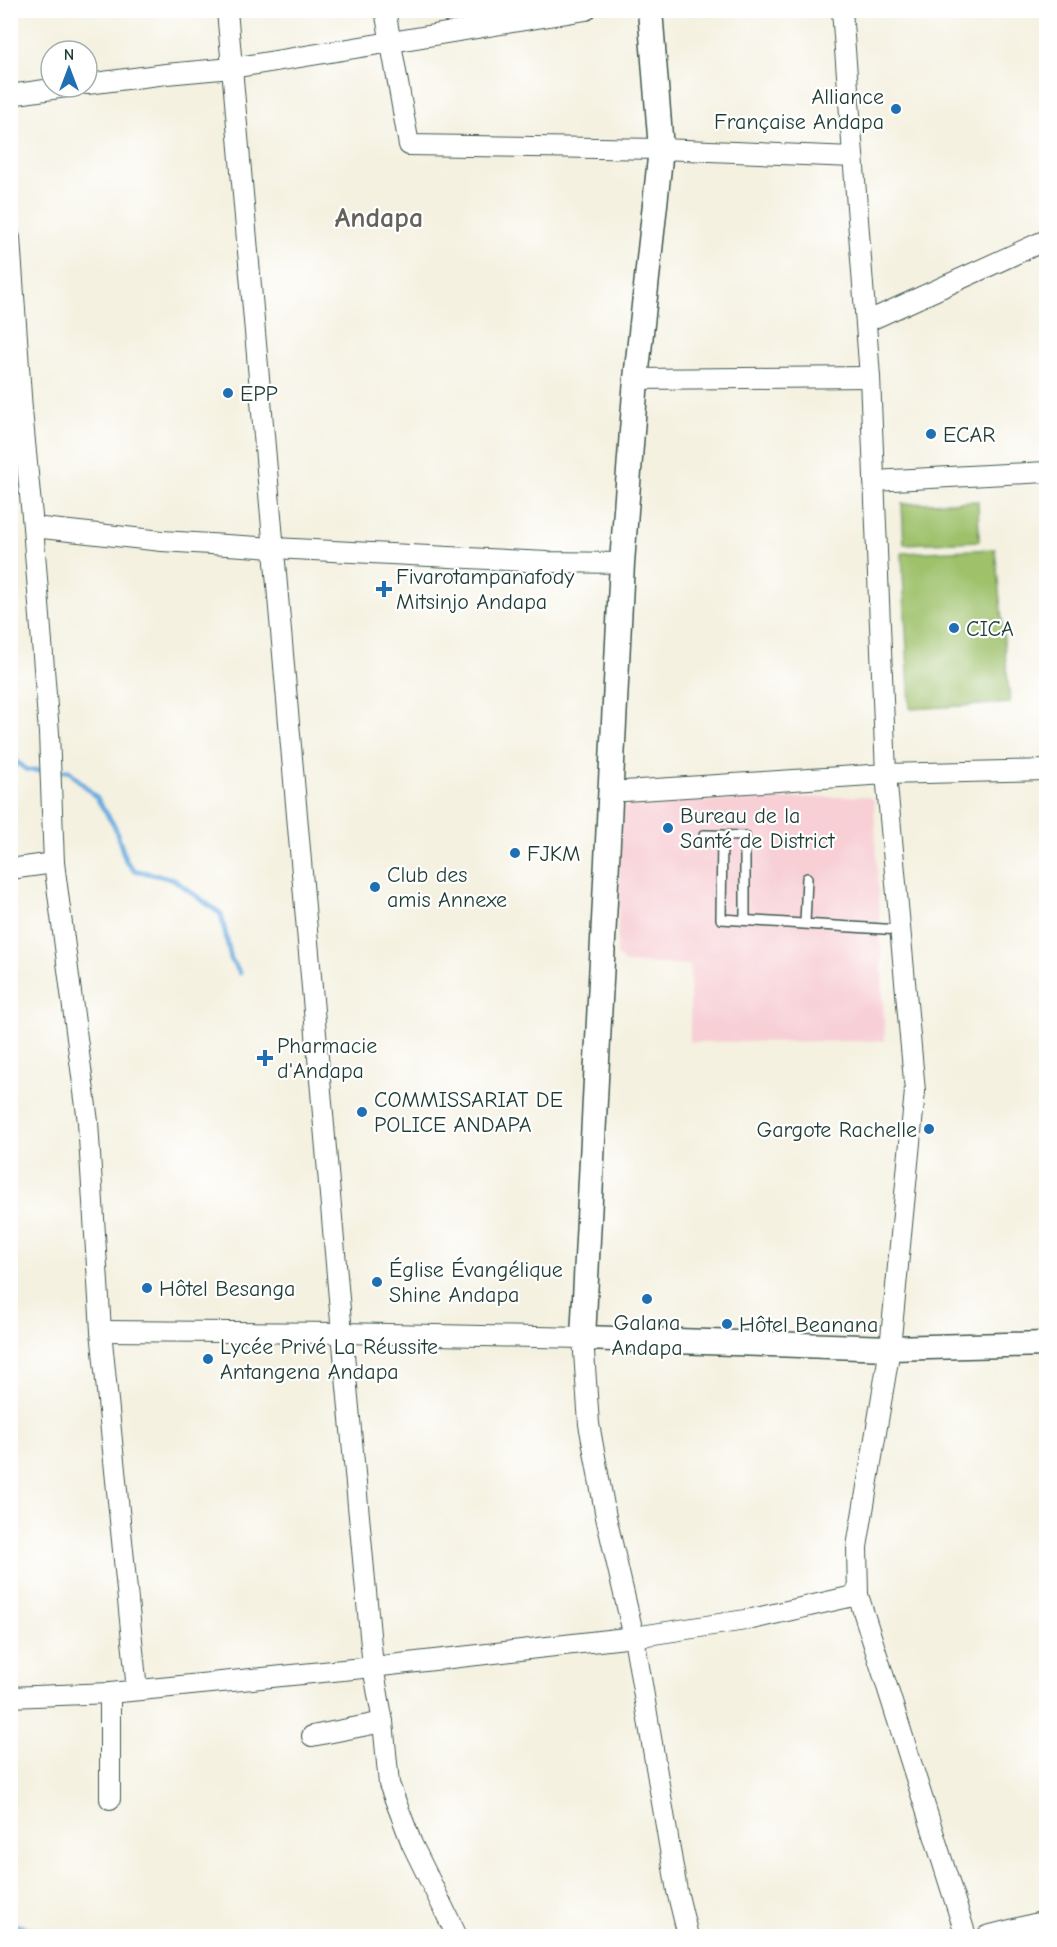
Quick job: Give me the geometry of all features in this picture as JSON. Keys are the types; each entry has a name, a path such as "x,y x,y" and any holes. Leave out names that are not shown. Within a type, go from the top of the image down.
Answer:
{"street":[{"path":"227,10 373,1667 389,1784 412,1844 457,1936"},
{"path":"385,10 409,145 661,149 853,157"},
{"path":"99,82 232,68 586,10"},
{"path":"650,10 661,149 636,379 621,563 583,1338 589,1424 606,1517 634,1637 676,1891 688,1936"},
{"path":"842,10 870,377 886,774 915,1090 890,1348 857,1547 858,1595 966,1936"},
{"path":"10,95 39,91"},
{"path":"10,238 16,409 33,528 50,759 54,863 88,1122 101,1331 137,1690"},
{"path":"866,322 1047,240"},
{"path":"636,379 870,377"},
{"path":"874,481 1047,472"},
{"path":"33,528 162,541 274,548 547,562 621,563"},
{"path":"609,792 886,774 1047,770"},
{"path":"10,869 54,863"},
{"path":"101,1331 583,1338 890,1348 1047,1344"},
{"path":"10,1696 110,1693 373,1667 634,1637 752,1619 858,1595"},
{"path":"110,1693 110,1799"},
{"path":"312,1737 382,1722"},
{"path":"987,1936 1047,1921"}],"lane":[{"path":"704,835 745,836 745,919"},
{"path":"722,835 721,919 900,930"},
{"path":"805,923 807,878"}],"shaded area":[{"path":"866,796 874,800 885,1041 690,1042 690,965 625,963 617,955 621,810 628,804"}],"green space":[{"path":"978,501 979,541 904,544 902,504"},
{"name":"CICA","path":"995,549 1010,703 910,709 902,553"}],"waterway":[{"path":"10,757 27,770 69,771 96,797 115,827 126,861 134,870 173,879 221,914 231,959 240,973"},
{"path":"10,1924 58,1936"}],"place":[{"name":"Alliance Française Andapa","path":"896,109"},
{"name":"EPP","path":"228,393"},
{"name":"ECAR","path":"931,434"},
{"name":"Fivarotampanafody Mitsinjo Andapa","path":"384,589"},
{"name":"CICA","path":"954,628"},
{"name":"Bureau de la Santé de District","path":"668,828"},
{"name":"FJKM","path":"515,853"},
{"name":"Club des amis Annexe","path":"375,887"},
{"name":"Pharmacie d'Andapa","path":"265,1058"},
{"name":"COMMISSARIAT DE POLICE ANDAPA","path":"362,1112"},
{"name":"Gargote Rachelle","path":"929,1129"},
{"name":"Église Évangélique Shine Andapa","path":"377,1282"},
{"name":"Hôtel Besanga","path":"147,1288"},
{"name":"Galana Andapa","path":"647,1299"},
{"name":"Hôtel Beanana","path":"727,1324"},
{"name":"Lycée Privé La Réussite Antangena Andapa","path":"208,1359"}],"district":[{"name":"Andapa","path":"379,217"}]}
